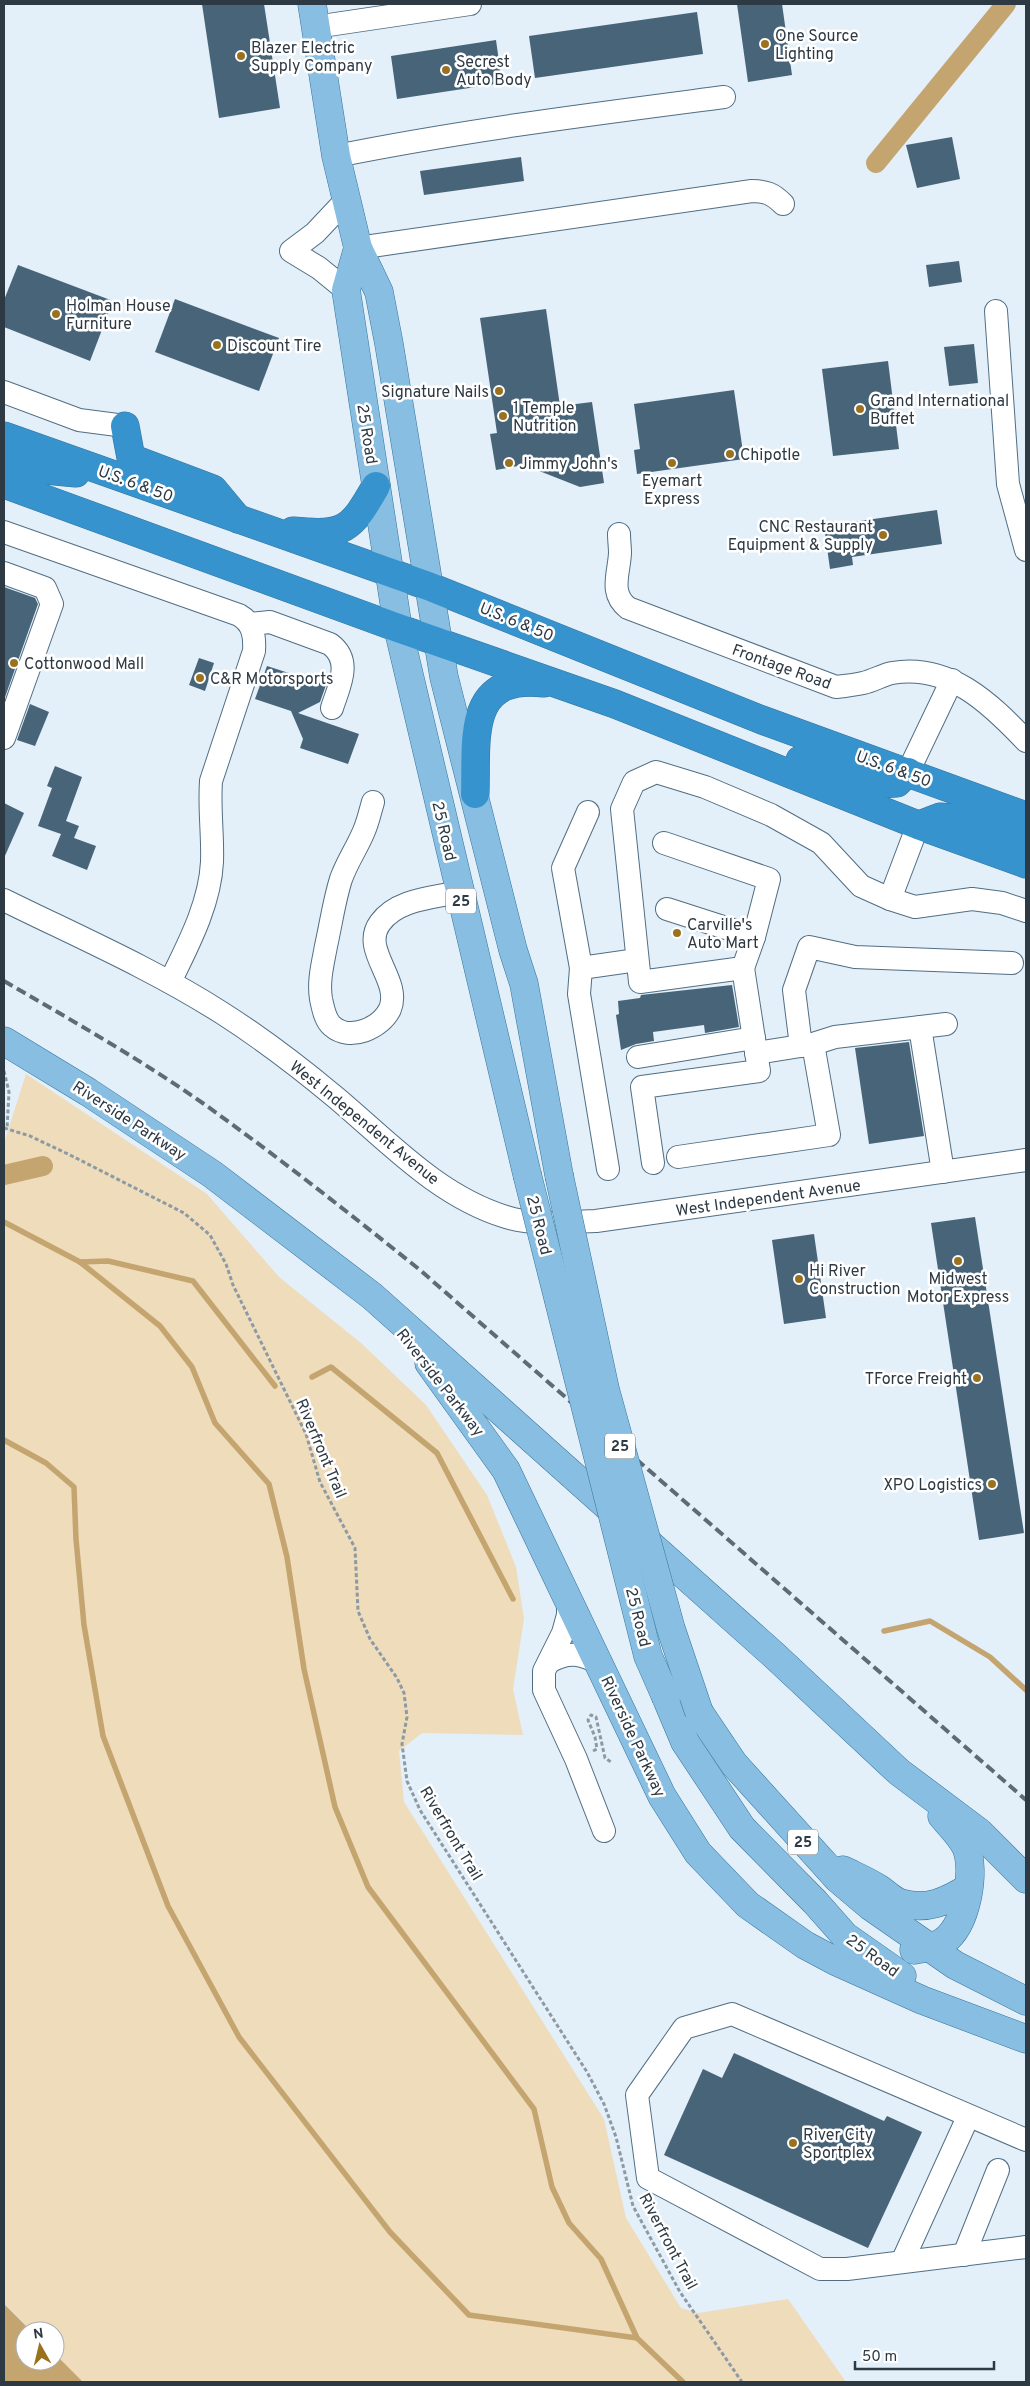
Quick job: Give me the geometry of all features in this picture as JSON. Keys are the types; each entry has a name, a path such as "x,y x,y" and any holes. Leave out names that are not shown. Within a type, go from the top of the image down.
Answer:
{"highway":[{"path":"125,426 131,458 213,489 252,524 316,534 339,530 353,523 376,486"},
{"name":"U.S. 6 & 50","path":"4,436 428,586 762,720 1026,816"},
{"path":"4,458 34,469 118,477"},
{"path":"4,484 398,628 615,704 702,741 918,825 1026,864"},
{"path":"475,794 478,721 481,709 498,690 510,684 542,682 565,687 615,704"},
{"path":"702,741 753,744 830,771 878,784 897,783 908,772"},
{"path":"918,825 940,816 979,820 1026,838"}],"main road":[{"name":"25 Road","path":"313,15 336,156 358,248 379,292 446,686 475,794 513,950 524,984 559,1175 604,1389 671,1629 699,1712 734,1764 838,1879 870,1906 956,1964 1026,2001"},
{"name":"25 Road","path":"358,248 346,290 398,628 527,1174 648,1656 685,1742 742,1828 815,1902 844,1936 906,1978 1026,2038"},
{"name":"Riverside Parkway","path":"4,1041 88,1092 212,1174 372,1296 775,1656 899,1772 979,1832 1026,1880"},
{"name":"Riverside Parkway","path":"372,1296 438,1373 506,1470 662,1796 698,1853 748,1905 780,1929 835,1961 922,2000 1026,2038"},
{"path":"815,1902 871,1942 908,1951 930,1947 944,1941 956,1927 964,1910 971,1877 970,1862 965,1847 957,1833 899,1772"},
{"path":"798,1837 842,1870 879,1889 900,1903 916,1906 934,1905 950,1899 968,1888"}],"street":[{"path":"313,15 470,4"},
{"path":"336,156 405,142 528,122 724,97"},
{"path":"358,248 752,191 764,191 774,195 783,204"},
{"path":"346,290 319,268 291,251 315,233 347,198"},
{"path":"996,311 1008,484 1026,550"},
{"path":"4,392 78,420 125,426"},
{"path":"4,532 239,615 250,624 255,642 254,651 211,781 212,863 210,881 189,944 170,982"},
{"name":"Frontage Road","path":"619,534 620,552 616,588 617,595 628,608 836,686 864,683 891,673 922,671 952,680 1022,727"},
{"path":"4,573 45,588 52,604 4,738"},
{"path":"250,624 270,622 330,644 337,649 342,656 343,674 332,708"},
{"path":"908,772 952,680"},
{"path":"743,968 640,982 622,808 634,782 656,772 706,787 771,815 822,844 861,886 890,899 915,907 972,899 1002,903 1026,911"},
{"path":"373,802 364,832 341,879 323,961 320,996 326,1018 332,1026 340,1031 350,1033 363,1031 381,1020 389,1011 393,1001 391,989 376,950 374,939 375,930 388,913 410,902 459,892"},
{"path":"588,812 563,868 581,968 579,994 608,1169"},
{"path":"890,899 918,825"},
{"path":"654,1164 642,1087 759,1071 743,968 754,937 769,879 664,843"},
{"name":"West Independent Avenue","path":"4,900 170,982 265,1042 439,1183 466,1200 507,1217 554,1223 596,1221 1026,1160"},
{"path":"667,909 754,937"},
{"path":"678,1157 829,1135 794,990 809,946 855,957 1012,962"},
{"path":"581,968 637,960"},
{"path":"638,1057 755,1046 807,1045 835,1037 946,1024"},
{"path":"920,1027 943,1172"},
{"path":"568,1597 568,1616 564,1633 544,1671 544,1690 583,1775 604,1831"},
{"path":"549,1662 562,1655 577,1654 587,1656 600,1664"},
{"path":"1025,2244 964,2255 847,2269 820,2269 648,2178 636,2095 684,2028 732,2014 968,2117 1026,2140"},
{"path":"902,2262 968,2117"},
{"path":"964,2255 998,2170"}],"path":[{"path":"4,1071 9,1092 5,1129"},
{"name":"Riverfront Trail","path":"5,1129 30,1136 184,1213 210,1235 226,1264 233,1285 306,1434 320,1482 355,1548 358,1611 370,1639 397,1678 404,1693 407,1717 402,1744 407,1780 420,1810 587,2072 604,2104 610,2120 633,2206 680,2292 742,2382"},
{"path":"589,1753 597,1750 595,1737 588,1720 591,1715 596,1717 605,1758 611,1762"}],"shaded area":[{"path":"26,1074 207,1194 279,1277 361,1343 426,1405 487,1495 516,1567 524,1619 513,1689 523,1735 422,1733 399,1751 404,1802 604,2119 626,2218 681,2308 698,2313 788,2299 846,2382 83,2382 65,2364 65,2321 21,2321 4,2304 4,1143"},
{"path":"4,2304 21,2321 15,2321 15,2371 65,2371 65,2364 83,2382 4,2382"}],"building":[{"name":"Blazer Electric Supply Company","path":"202,4 264,4 280,108 219,118"},
{"name":"One Source Lighting","path":"737,4 782,4 792,75 748,82"},
{"path":"697,12 703,54 535,78 529,36"},
{"name":"Secrest Auto Body","path":"496,40 502,83 397,99 391,56"},
{"path":"952,137 960,179 917,188 906,145"},
{"path":"521,157 524,181 424,195 420,171"},
{"path":"959,261 962,282 929,287 926,265"},
{"name":"Holman House Furniture","path":"18,265 113,301 90,361 4,327 4,300"},
{"name":"Discount Tire","path":"175,299 279,338 259,391 155,352"},
{"path":"546,309 560,406 592,402 604,483 580,487 524,465 496,470 490,434 497,433 480,318"},
{"path":"974,344 978,383 949,386 944,347"},
{"name":"Grand International Buffet","path":"888,361 899,449 833,456 822,369"},
{"path":"734,390 744,459 637,474 634,450 640,449 634,404"},
{"name":"CNC Restaurant Equipment & Supply","path":"937,510 942,544 852,557 853,565 830,569 824,526"},
{"name":"Cottonwood Mall","path":"4,587 35,598 38,604 4,700"},
{"name":"C&R Motorsports","path":"199,658 214,663 205,691 189,685"},
{"path":"267,666 326,685 320,702 298,713 359,734 348,764 300,748 303,739 291,711 255,699"},
{"path":"30,704 49,712 35,746 17,740"},
{"path":"55,766 82,777 66,821 79,826 74,838 96,846 87,870 52,856 61,834 38,826 52,788 47,786"},
{"path":"4,803 24,813 4,858"},
{"path":"732,985 739,1027 705,1033 704,1025 653,1032 654,1041 636,1044 621,1050 616,1015 619,1014 618,1001 640,998 641,995"},
{"path":"909,1042 924,1136 869,1144 855,1048"},
{"path":"975,1217 1024,1533 979,1540 931,1223"},
{"name":"Hi River Construction","path":"814,1234 826,1318 784,1324 772,1240"},
{"name":"River City Sportplex","path":"734,2053 884,2121 887,2116 922,2132 868,2248 664,2155 703,2069 722,2078"}],"waterway":[{"path":"876,163 1006,4"},
{"path":"4,1175 43,1166"},
{"path":"4,1222 80,1262 108,1261 193,1281 275,1386"},
{"path":"80,1262 160,1326 192,1367 215,1423 269,1484 287,1557 304,1669 335,1807 368,1887 534,2109 552,2187 569,2223 601,2259 637,2338"},
{"path":"312,1377 331,1367 437,1453 513,1599"},
{"path":"4,1440 46,1463 74,1487 76,1539 84,1625 103,1736 168,1906 239,2037 390,2232 469,2315 637,2338 683,2382"},
{"path":"884,1631 930,1621 990,1657 1026,1690"}],"railway":[{"path":"4,981 80,1025 180,1087 259,1144 420,1270 1026,1800"}],"place":[{"name":"One Source Lighting","path":"765,44"},
{"name":"Blazer Electric Supply Company","path":"241,56"},
{"name":"Secrest Auto Body","path":"446,70"},
{"name":"Holman House Furniture","path":"56,314"},
{"name":"Discount Tire","path":"217,345"},
{"name":"Signature Nails","path":"499,391"},
{"name":"Grand International Buffet","path":"860,409"},
{"name":"1 Temple Nutrition","path":"503,416"},
{"name":"Chipotle","path":"730,454"},
{"name":"Jimmy John's","path":"509,463"},
{"name":"Eyemart Express","path":"672,463"},
{"name":"CNC Restaurant Equipment & Supply","path":"883,535"},
{"name":"Cottonwood Mall","path":"14,663"},
{"name":"C&R Motorsports","path":"200,678"},
{"name":"Carville's Auto Mart","path":"677,933"},
{"name":"Midwest Motor Express","path":"958,1261"},
{"name":"Hi River Construction","path":"799,1279"},
{"name":"TForce Freight","path":"977,1378"},
{"name":"XPO Logistics","path":"992,1484"},
{"name":"River City Sportplex","path":"793,2143"}]}
